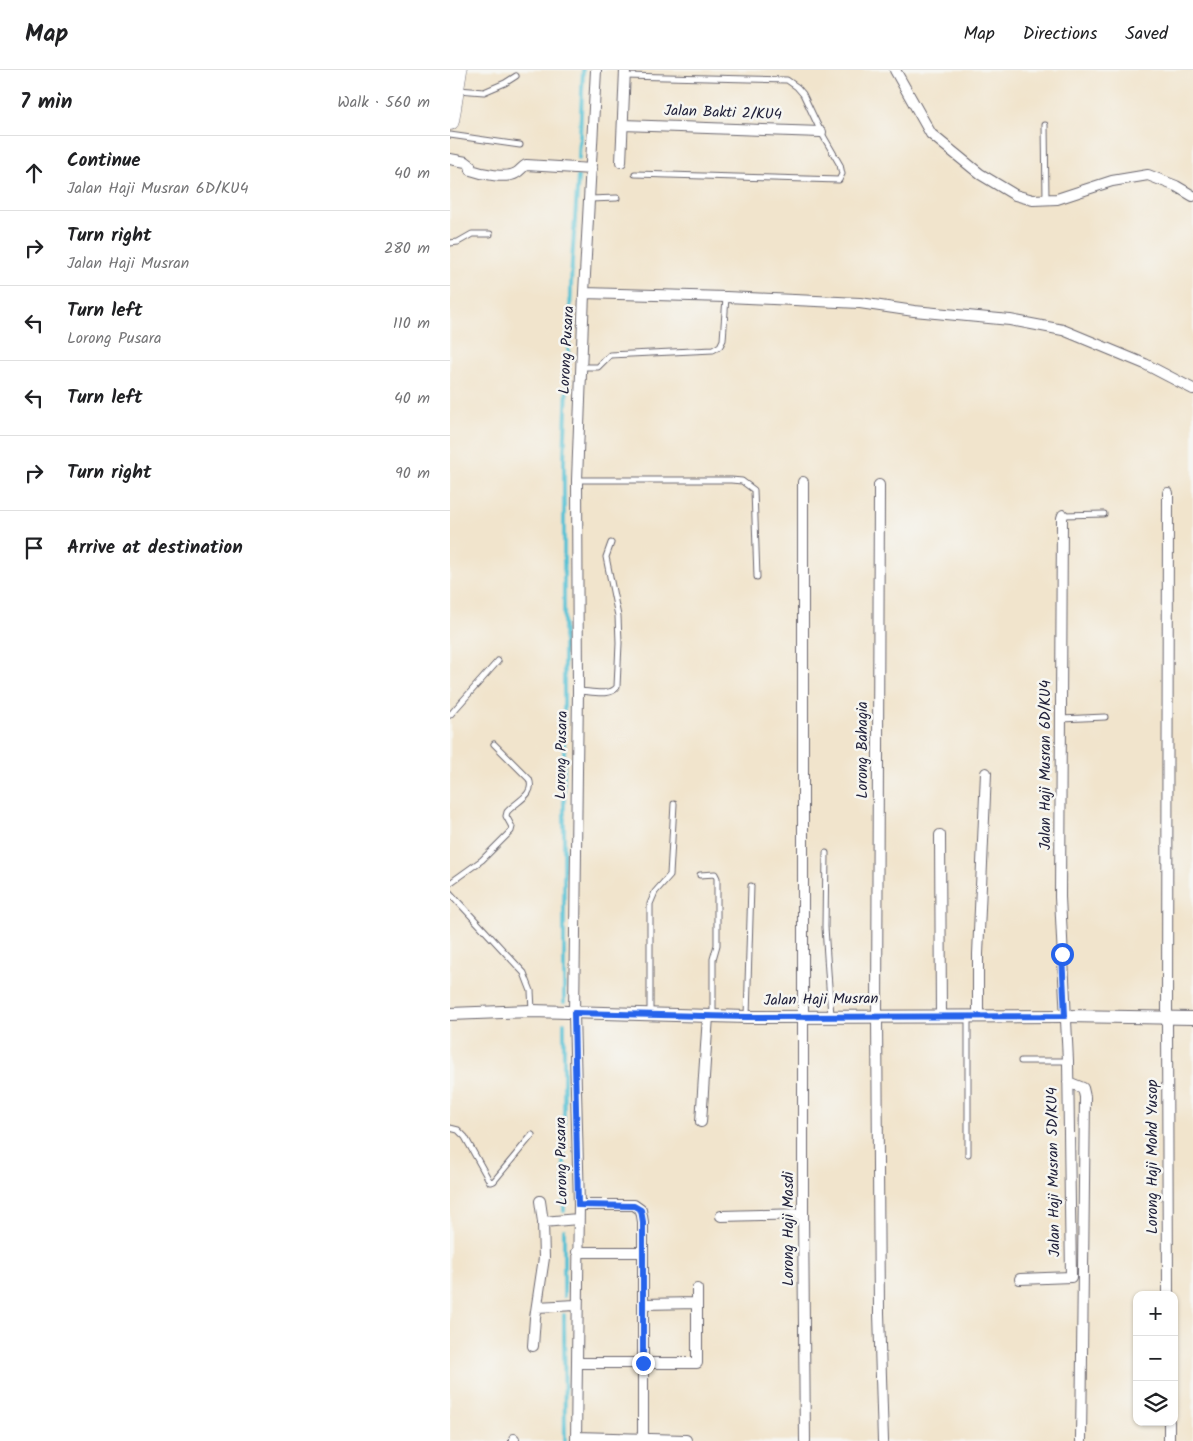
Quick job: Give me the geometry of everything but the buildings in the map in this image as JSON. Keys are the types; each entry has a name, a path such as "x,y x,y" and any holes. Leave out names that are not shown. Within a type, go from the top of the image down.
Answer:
{"highway":[{"path":"450,121 455,76"}],"street":[{"name":"Lorong Pusara","path":"576,1439 578,1205 574,1013 578,691 577,480 584,293 596,70"},
{"path":"895,70 931,134 980,174 1015,195 1033,200 1057,199 1112,181 1148,175 1176,186 1193,196"},
{"path":"621,162 624,73"},
{"name":"Jalan Bakti 2/KU4","path":"623,125 821,132"},
{"path":"450,159 466,162 470,165 471,170 481,174 509,176 526,165 592,168"},
{"path":"584,293 860,303 914,311 1010,320 1063,330 1145,364 1193,389"},
{"name":"Lorong Haji Masdi","path":"803,482 803,1214 805,1441"},
{"name":"Lorong Bahagia","path":"879,485 877,1016 882,1441"},
{"name":"Lorong Haji Mohd Yusop","path":"1168,493 1168,1291"},
{"name":"Jalan Haji Musran 6D/KU4","path":"1063,515 1060,897 1065,1016"},
{"path":"974,1014 977,995 986,772"},
{"path":"940,835 941,1016"},
{"name":"Jalan Haji Musran","path":"450,1014 532,1011 650,1014 712,1013 747,1017 941,1016 974,1014 1193,1018"},
{"path":"701,1122 712,1013"},
{"name":"Jalan Haji Musran 5D/KU4","path":"1020,1279 1071,1278 1068,1061 1065,1016"},
{"path":"1068,1082 1083,1088 1085,1097 1082,1441"},
{"path":"533,1346 544,1258 543,1222 540,1201"},
{"path":"578,1205 634,1206 641,1210 643,1222 643,1440"},
{"path":"721,1216 803,1214"},
{"path":"543,1222 578,1220"},
{"path":"577,1252 642,1252"},
{"path":"577,1363 697,1363 697,1289"},
{"path":"643,1304 697,1303"},
{"path":"537,1307 576,1304"},
{"path":"1169,1426 1169,1441"},
{"path":"576,1439 686,1440"}],"lane":[{"path":"624,73 787,80 803,94 821,132 840,165 842,174 839,180 635,174"},
{"path":"455,76 484,92 506,83 516,76"},
{"path":"1045,125 1046,200"},
{"path":"450,135 520,145"},
{"path":"590,199 617,198"},
{"path":"450,243 458,242 472,234 490,234"},
{"path":"581,367 598,367 610,355 713,350 720,346 723,340 726,297"},
{"path":"577,480 730,480 742,482 754,490 757,577"},
{"path":"1063,515 1104,514"},
{"path":"578,691 609,692 614,691 617,687 620,643 618,616 606,558 611,543"},
{"path":"450,715 498,661"},
{"path":"1061,719 1105,717"},
{"path":"450,883 482,860 511,831 512,826 506,816 507,812 530,792 532,786 530,779 494,744"},
{"path":"650,1014 650,904 655,892 670,875 674,804"},
{"path":"826,853 825,928 832,1016"},
{"path":"700,875 715,874 717,878 718,939 712,959 712,1013"},
{"path":"747,1017 751,886"},
{"path":"450,893 524,973 531,991 532,1011"},
{"path":"968,1154 974,1014"},
{"path":"1021,1061 1068,1061"},
{"path":"450,1128 458,1130 465,1138 490,1182 494,1181 532,1135"}],"waterway":[{"path":"579,158 583,70"},
{"path":"564,1002 564,459 572,261 578,177"},
{"path":"564,1023 564,1211"},
{"path":"564,1230 564,1296"},
{"path":"564,1315 565,1441"}],"route":[{"path":"643,1363 643,1222 641,1210 634,1206 614,1204 578,1205 574,1013 747,1017 1065,1016 1062,954"}]}
